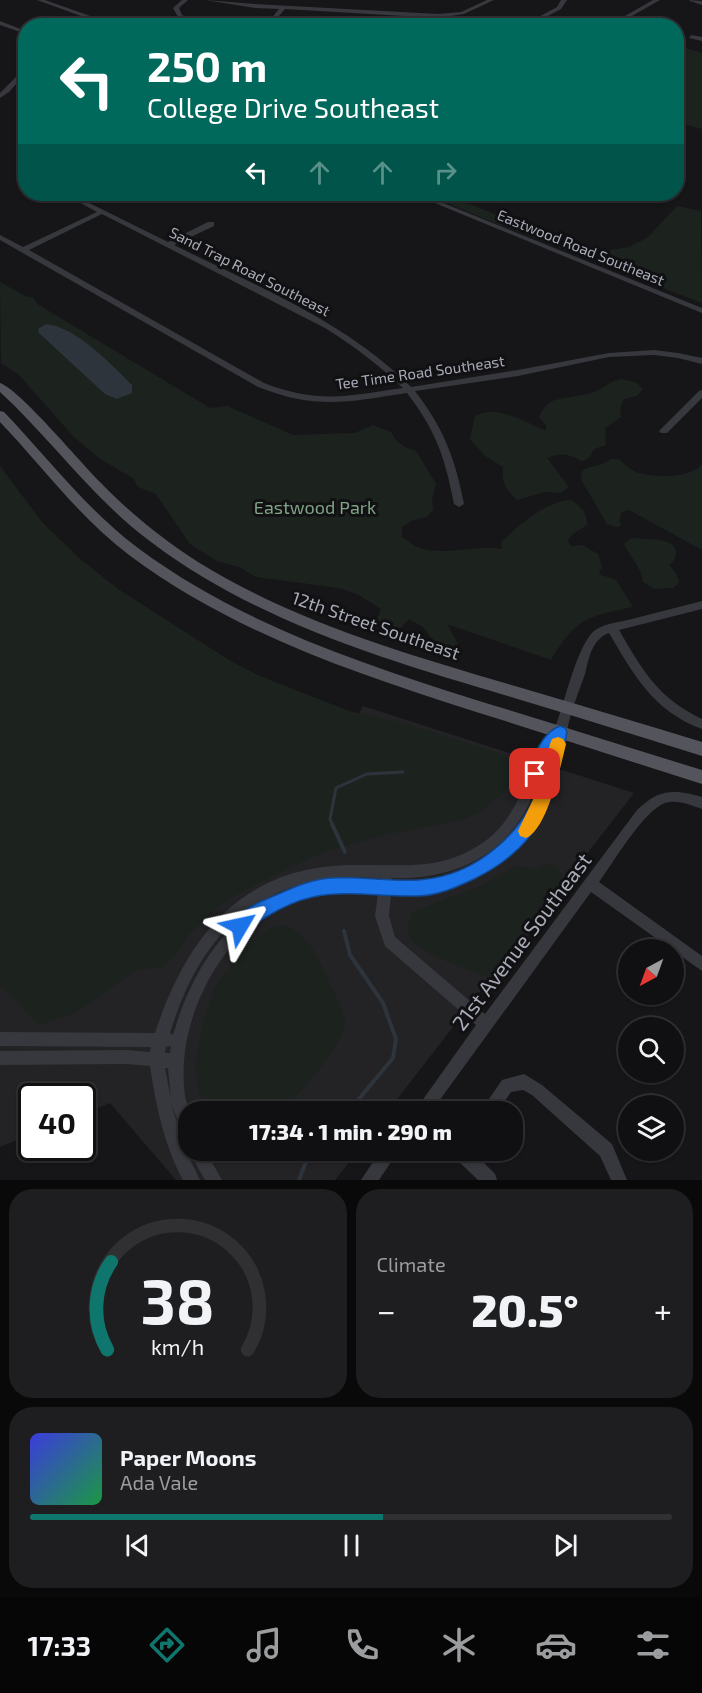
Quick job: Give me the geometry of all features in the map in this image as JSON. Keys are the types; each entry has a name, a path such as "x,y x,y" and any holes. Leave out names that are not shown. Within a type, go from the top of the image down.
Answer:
{"main road":[{"name":"12th Street Southeast","path":"0,386 35,419 130,519 180,556 234,589 265,605 345,638 702,749"},
{"path":"0,415 97,521 143,558 213,603 265,631 329,658 702,777"}],"street":[{"path":"40,0 91,18"},
{"path":"185,0 176,8 180,16 186,18"},
{"path":"208,0 283,8 402,15 452,15 491,0"},
{"path":"305,9 311,0"},
{"path":"540,18 559,8 564,0"},
{"path":"628,16 657,0"},
{"path":"692,0 702,3"},
{"path":"274,18 283,8"},
{"path":"0,23 18,30"},
{"path":"691,37 702,39"},
{"path":"0,96 18,78"},
{"name":"Sand Trap Road Southeast","path":"81,201 336,331 376,358 409,390 428,416 444,445 459,504"},
{"name":"Eastwood Road Southeast","path":"433,201 702,311"},
{"path":"23,250 102,212"},
{"path":"168,246 211,224"},
{"name":"Tee Time Road Southeast","path":"0,237 276,391 300,399 329,400 409,390 509,374 621,352 659,352 702,361"},
{"path":"664,431 702,393"},
{"path":"179,1101 174,1061 177,1040 201,976 219,948 240,926 260,910 308,890 331,886 421,888 453,880 496,859 525,832 540,806 555,759 560,732 592,639 600,632 612,628 702,605"},
{"path":"612,628 655,696 684,716 702,724"},
{"path":"192,1180 176,1148 168,1122 157,1059 161,1040 186,972 201,948 219,927 241,908 278,886 311,876 342,871 437,869 485,849 501,836 527,794 542,754 560,732"},
{"name":"21st Avenue Southeast","path":"429,1101 641,814 659,798 673,796 702,803"},
{"path":"388,871 382,916 390,941 486,1024"},
{"path":"590,883 702,964"},
{"path":"0,1039 177,1040"},
{"path":"0,1058 127,1057 174,1061"},
{"path":"495,1101 507,1084 524,1082 606,1150 619,1180"},
{"path":"203,1161 214,1180"},
{"path":"369,1180 383,1161"},
{"path":"470,1161 489,1180"}],"shaded area":[{"path":"46,324 81,339 132,385 132,393 117,399 105,394 39,333 38,329"},
{"path":"363,706 634,793 396,1101 178,1101 178,1161 350,1161 335,1180 176,1180 110,1103 96,1109 96,1083 18,1083 18,1139 0,1147 0,937 322,782"}],"green space":[{"path":"684,47 702,53 702,129 684,124"},
{"path":"443,201 463,201 571,246 604,251 629,247 647,238 677,206 701,211 702,303"},
{"name":"Eastwood Park","path":"0,282 25,296 34,298 37,304 210,408 227,406 293,435 355,433 373,425 391,432 401,444 416,451 436,484 432,499 433,510 427,517 413,520 402,527 402,537 419,548 432,551 502,549 501,542 533,515 562,501 571,500 583,510 587,525 574,533 567,541 572,546 582,545 598,554 602,566 599,574 616,580 633,607 605,613 584,621 568,635 551,660 447,624 458,644 451,652 440,649 423,627 409,619 400,629 388,627 377,619 381,609 357,594 339,588 256,577 239,567 217,561 190,544 156,494 138,487 134,479 100,459 73,436 18,374 1,363"},
{"path":"621,379 637,383 643,389 637,396 624,399 620,409 621,417 605,428 606,445 594,449 590,457 582,461 565,455 547,458 569,487 561,493 544,492 517,500 505,485 503,467 485,456 470,439 475,416 492,412 520,419 546,431 546,425 539,417 550,402 591,393"},
{"path":"611,459 619,459 636,472 658,476 691,472 702,464 702,550 629,510 622,512 619,520 621,526 607,524 582,481 581,472"},
{"path":"0,466 42,522 79,558 118,589 229,660 260,676 349,711 408,724 498,753 511,760 516,767 516,777 504,792 483,810 462,820 389,834 330,850 232,897 210,914 187,937 176,955 162,967 137,970 75,1013 39,1025 0,987"},
{"path":"630,539 660,540 671,544 674,548 675,557 669,565 676,573 679,582 673,588 654,589 643,582 638,567 624,544"},
{"path":"549,863 559,869 562,879 556,898 508,963 487,977 425,951 409,936 408,929 412,912 478,887 517,866 536,869"},
{"path":"285,925 310,945 342,1011 345,1021 343,1031 320,1069 292,1101 201,1101 195,1067 202,1028 214,989 240,953 267,929"}],"waterway":[{"path":"333,826 330,819 336,788 367,774 403,772"},
{"path":"332,824 345,852"},
{"path":"344,931 350,955 383,1003 396,1039 393,1058 357,1101"},
{"path":"299,1180 307,1161"}],"slow traffic":[{"path":"526,831 540,806 548,785 558,744"}],"route":[{"path":"240,926 260,910 308,890 331,886 421,888 453,880 477,869 496,859 511,847 533,820 548,785 560,732 542,754 535,774"}]}
